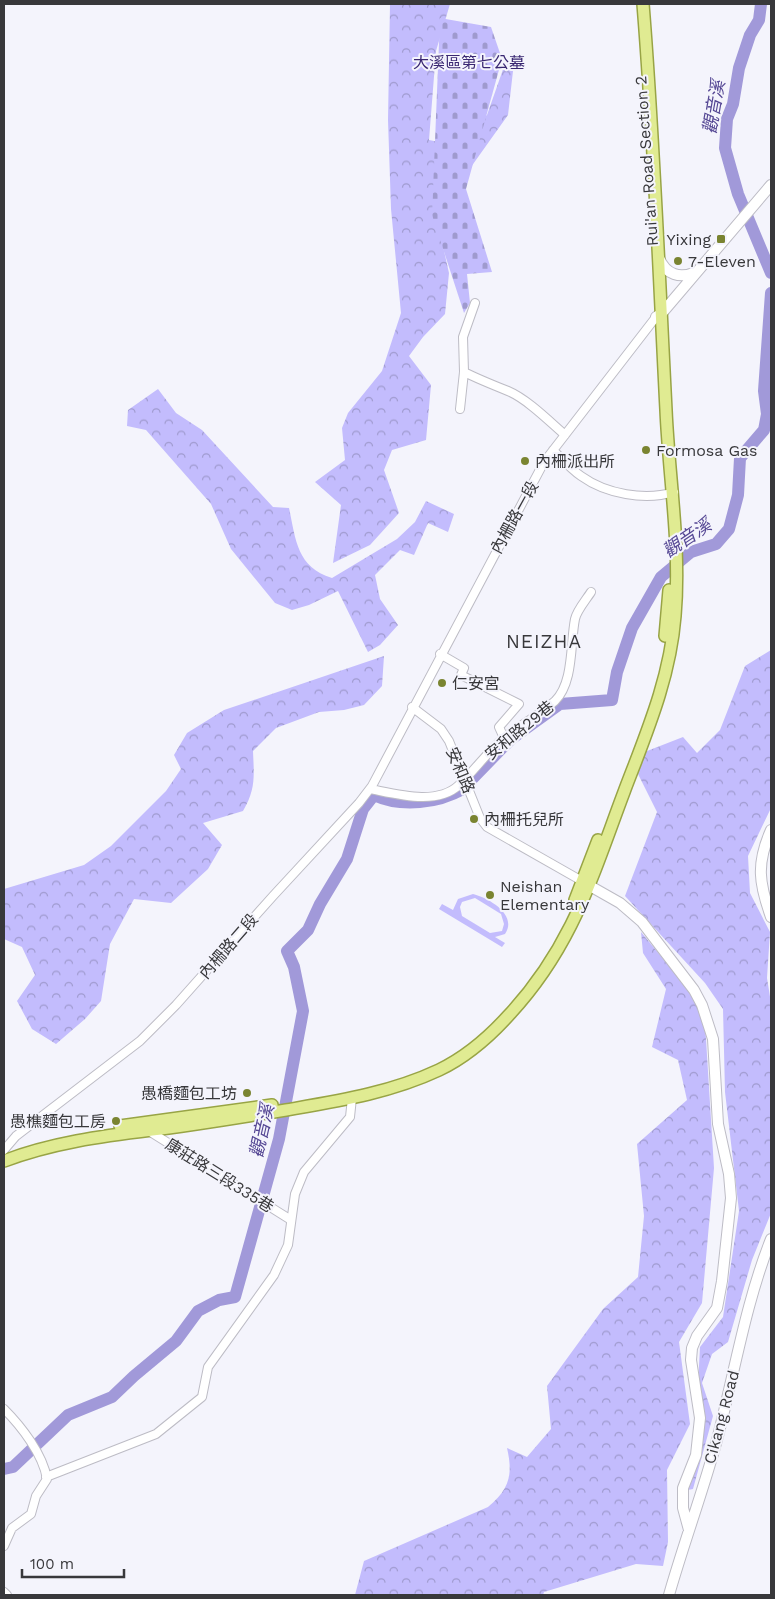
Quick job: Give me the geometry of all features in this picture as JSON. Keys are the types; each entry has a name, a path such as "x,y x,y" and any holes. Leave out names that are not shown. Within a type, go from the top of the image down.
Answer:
{"main road":[{"name":"Rui'an Road Section 2","path":"636,4 659,315"},
{"path":"4,1161 25,1153 54,1146 352,1098 409,1083 454,1062 494,1031 532,990 554,959 576,918 586,883 650,704 659,674 674,578 671,493 659,315 659,257 643,4"},
{"path":"4,1154 47,1140 129,1125 352,1092 383,1085 431,1066 470,1042 528,984 559,935 586,883"}],"street":[{"path":"659,315 751,211 771,185"},
{"path":"659,257 663,266 670,273 680,276 697,271"},
{"path":"460,409 464,372 463,337 475,303"},
{"name":"內柵路一段","path":"412,707 520,505 553,450 659,315"},
{"path":"464,372 509,391 544,416 564,435"},
{"path":"553,450 582,477 613,491 644,496 671,493"},
{"name":"安和路29巷","path":"370,789 397,795 423,796 446,793 458,787 504,738 546,709 561,695 568,673 576,617 591,592"},
{"path":"440,654 464,668 461,675 519,704 498,727 504,738"},
{"name":"安和路","path":"412,707 441,729 449,741 466,778 480,818 487,827 586,883"},
{"name":"內柵路二段","path":"4,1150 16,1136 102,1072 146,1035 176,1005 370,789 412,707"},
{"path":"771,830 764,848 760,870 761,884 771,917"},
{"path":"586,883 620,903 642,922 694,990 702,1005 713,1040 718,1124 726,1159 731,1198 722,1281 717,1308 697,1336 692,1348 691,1360 700,1418 696,1455 683,1488 683,1508 689,1530"},
{"path":"46,1477 156,1434 202,1397 208,1367 274,1275 288,1245 295,1194 304,1172 350,1117 352,1098"},
{"name":"康莊路三段335巷","path":"148,1131 291,1220"},
{"name":"Cikang Road","path":"669,1595 718,1437 740,1336 761,1264 771,1238"},
{"path":"4,1408 16,1421 35,1451 46,1477 31,1514 12,1528 4,1546"},
{"path":"4,1592 7,1595"}],"green space":[{"path":"390,4 450,4 436,51 429,140 449,144 487,115 507,58 513,71 508,115 466,174 435,211 449,273 445,314 423,337 409,356 431,385 426,440 392,450 384,470 399,513 370,545 333,563 341,505 315,482 345,460 342,428 348,413 382,371 401,313 391,209 388,120"},
{"name":"大溪區第七公墓","path":"440,18 491,27 502,59 466,189 492,272 467,274 470,303 464,313 432,215"},
{"path":"158,389 176,413 202,430 273,507 289,508 296,542 300,551 305,560 320,573 332,578 397,539 415,522 426,501 454,514 448,532 428,523 414,555 400,550 375,575 380,599 398,625 380,645 368,652 338,591 309,605 292,610 275,603 231,549 211,504 146,430 127,426 128,410"},
{"path":"771,650 771,808 748,856 750,893 770,932 767,978 771,1003 771,1213 752,1260 728,1342 712,1354 702,1383 713,1416 693,1489 688,1490 688,1480 700,1452 698,1385 700,1347 723,1317 739,1211 725,1092 723,1009 705,983 625,896 657,812 637,772 642,753 683,737 697,753 720,730 745,666"},
{"path":"384,656 382,686 364,705 344,710 319,712 276,728 253,751 254,775 252,789 243,811 203,823 222,845 208,869 171,903 134,899 110,944 101,1001 85,1019 56,1044 32,1029 17,1001 35,975 22,947 4,939 4,889 84,865 111,846 166,791 181,769 174,755 187,733 224,710"},
{"path":"473,894 487,899 500,908 508,920 505,934 495,937 505,943 502,947 439,909 442,904 453,910 458,899","holes":["475,898 501,914 504,924 502,931 490,933 462,916 460,907 462,902"]},
{"path":"641,932 694,996 705,1023 714,1168 702,1303 679,1342 690,1424 667,1470 668,1542 663,1566 636,1564 544,1592 543,1595 355,1595 364,1561 488,1507 501,1494 508,1480 510,1466 507,1448 527,1457 551,1429 547,1386 603,1309 638,1277 644,1216 637,1144 687,1100 678,1060 652,1047 666,989 643,953"}],"waterway":[{"name":"觀音溪","path":"761,4 759,20 750,35 739,68 733,104 727,119 725,148 738,194 771,273"},
{"name":"觀音溪","path":"471,780 510,740 560,704 612,700 617,672 632,628 661,577 691,552 716,544 729,529 738,495 740,458 764,430 767,414 764,391 771,293"},
{"name":"觀音溪","path":"4,1469 13,1467 68,1415 112,1397 176,1341 198,1311 219,1300 235,1297 279,1139 303,1011 294,967 287,951 308,930 320,904 347,859 363,809 374,795 396,802 408,803 442,798 463,789"}],"place":[{"name":"Yixing","path":"721,239"},
{"name":"7-Eleven","path":"678,261"},
{"name":"Formosa Gas","path":"646,450"},
{"name":"內柵派出所","path":"525,461"},
{"name":"仁安宮","path":"442,683"},
{"name":"內柵托兒所","path":"474,819"},
{"name":"Neishan Elementary","path":"490,895"},
{"name":"愚橋麵包工坊","path":"247,1093"},
{"name":"愚樵麵包工房","path":"116,1121"}],"district":[{"name":"NEIZHA","path":"544,641"}]}
